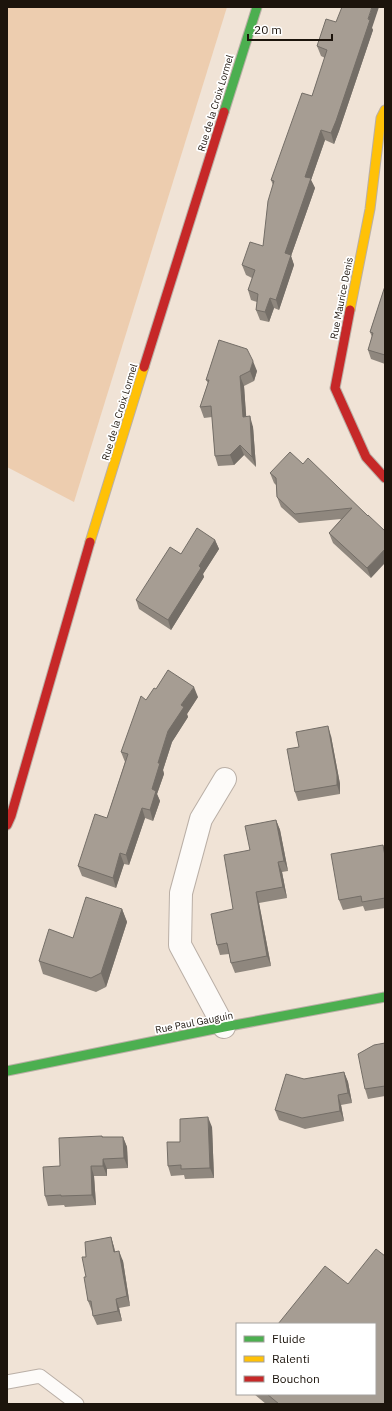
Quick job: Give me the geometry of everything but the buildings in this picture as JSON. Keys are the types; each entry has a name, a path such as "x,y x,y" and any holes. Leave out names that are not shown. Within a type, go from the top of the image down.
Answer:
{"street":[{"name":"Rue de la Croix Lormel","path":"7,825 78,579 257,7"},
{"name":"Rue Maurice Denis","path":"385,110 381,118 370,209 335,388 366,458 385,478"},
{"path":"224,1027 180,945 181,893 201,819 225,779"},
{"name":"Rue Paul Gauguin","path":"7,1071 224,1027 385,997"}],"lane":[{"path":"7,1382 40,1376 77,1404"}],"shaded area":[{"path":"7,7 227,7 74,502 7,467"}],"traffic: fast":[{"path":"224,112 257,7"},
{"path":"7,1071 224,1027 385,997"}],"traffic: slow":[{"path":"350,310 370,209 381,118 385,110"},
{"path":"90,542 144,367"}],"traffic: jam":[{"path":"144,367 224,112"},
{"path":"350,310 335,388 366,457 385,478"},
{"path":"7,825 11,816 90,542"}]}
